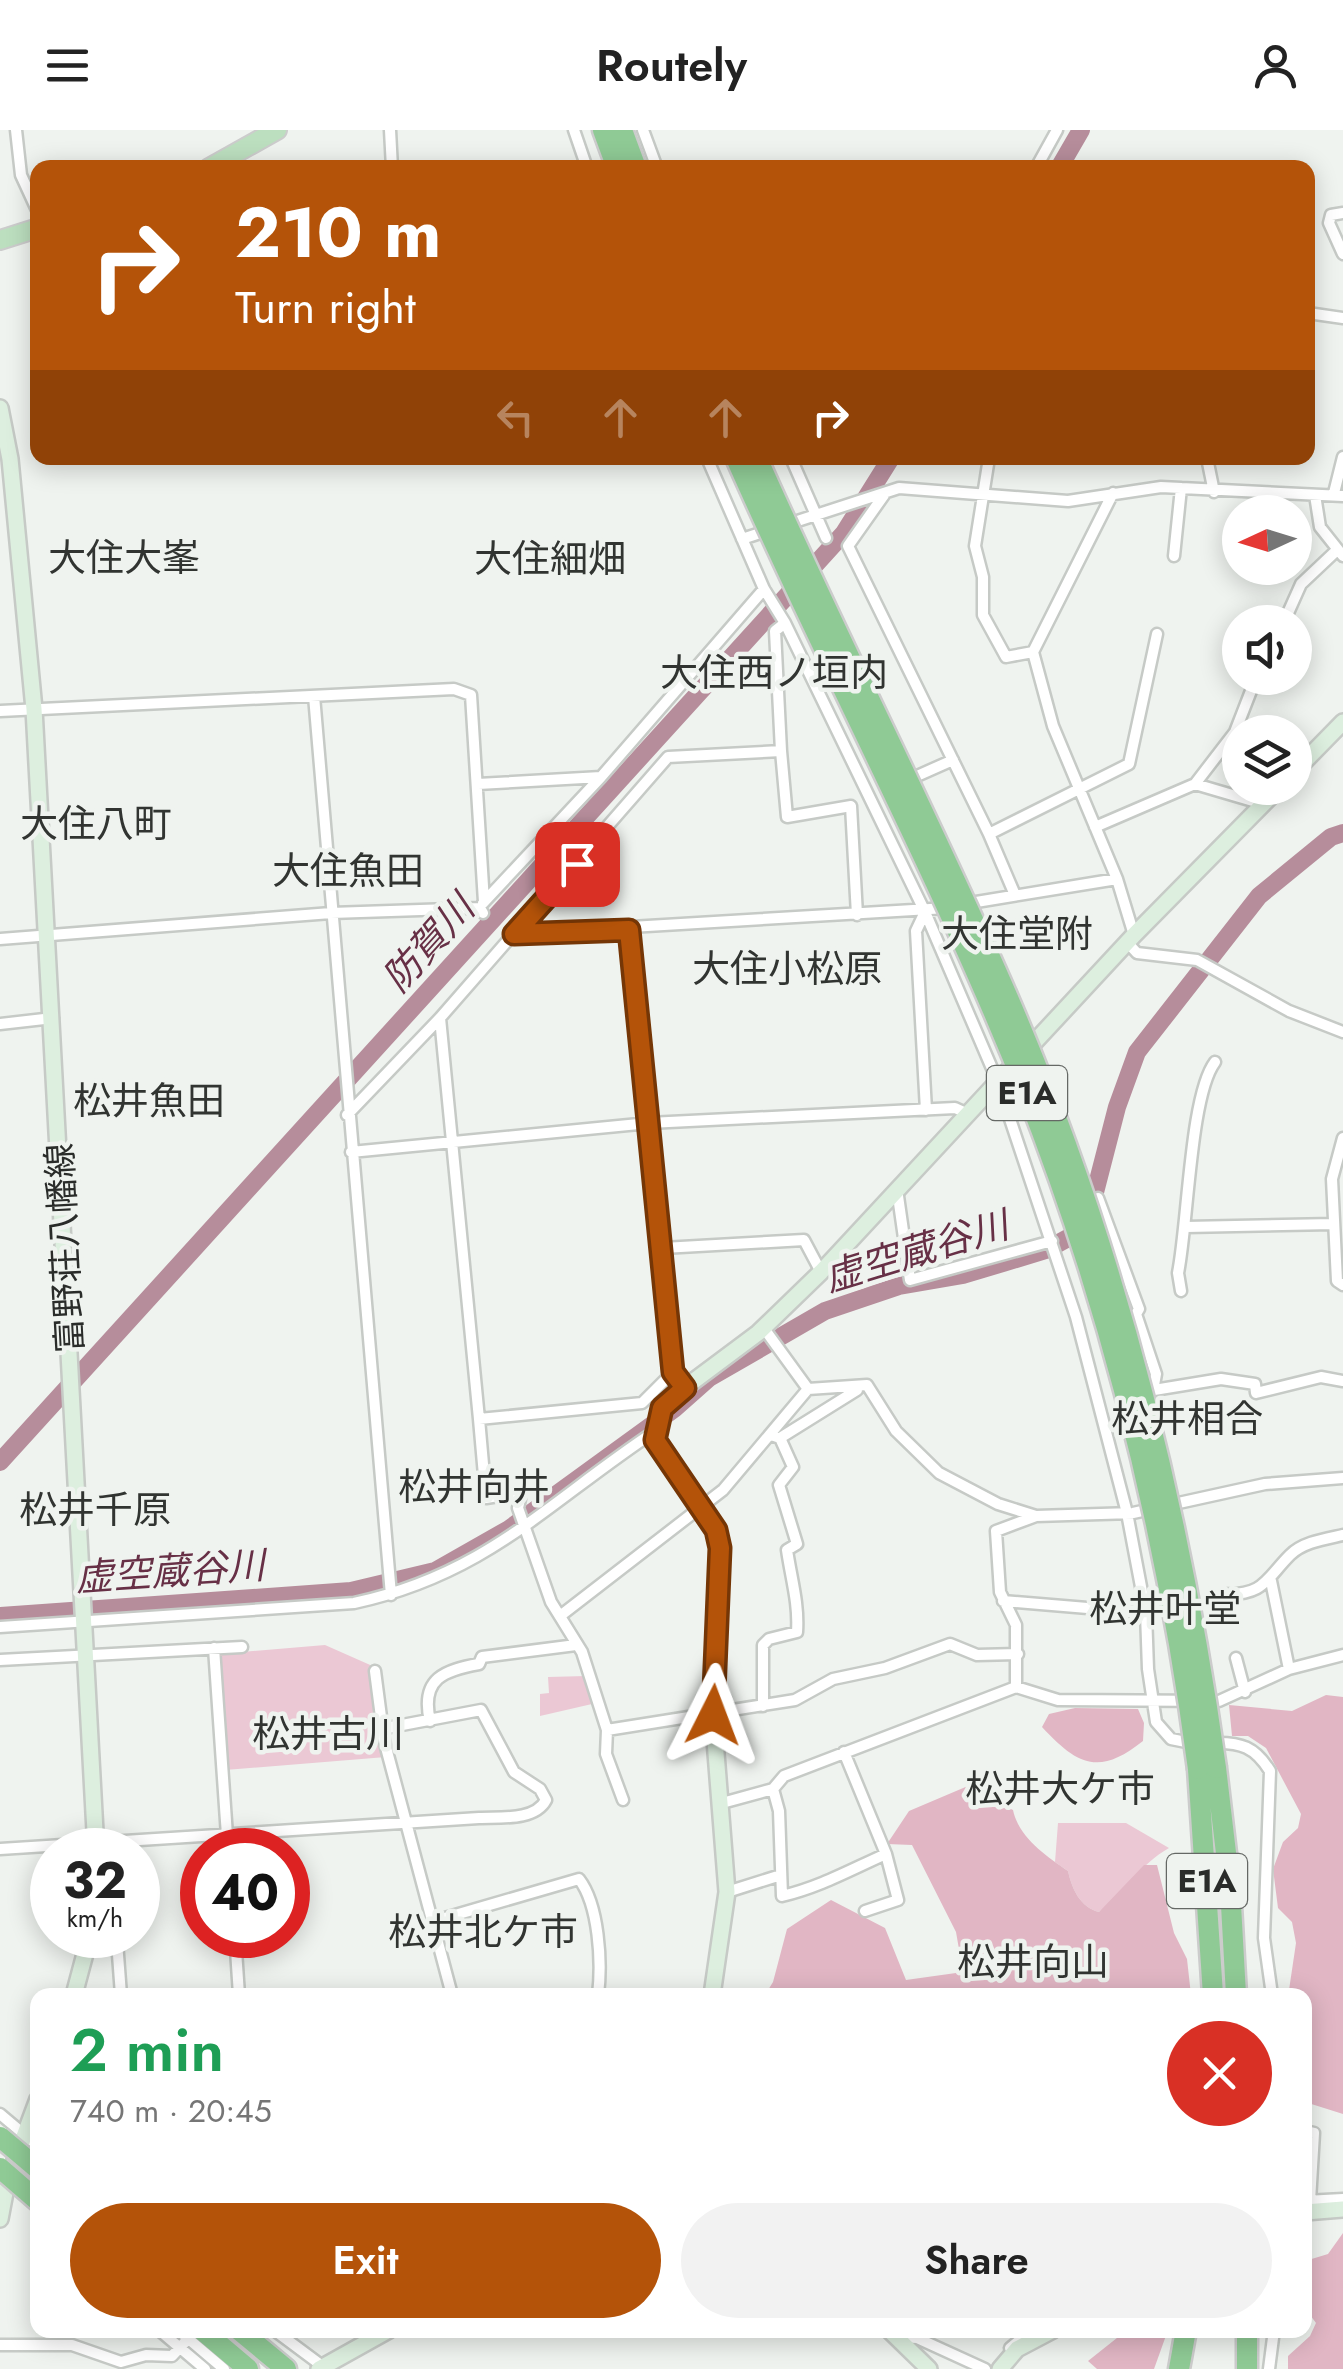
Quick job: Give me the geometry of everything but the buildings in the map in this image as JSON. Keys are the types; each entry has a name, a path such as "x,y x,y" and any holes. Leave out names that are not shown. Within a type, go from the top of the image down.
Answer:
{"highway":[{"path":"603,130 614,160"},
{"path":"622,130 633,160"},
{"name":"E1A","path":"739,465 997,1020 1048,1150 1124,1388 1156,1516 1207,1769 1213,1988"},
{"name":"E1A","path":"759,465 1008,999 1078,1180 1137,1366 1168,1488 1235,1988"},
{"path":"0,2128 30,2153"},
{"path":"0,2137 30,2162"},
{"path":"0,2160 30,2185"},
{"path":"2,2179 30,2196"},
{"path":"190,2338 232,2369"},
{"path":"191,2338 248,2369"},
{"path":"244,2338 280,2367"},
{"path":"1179,2369 1185,2338"},
{"path":"1246,2369 1247,2338"}],"main road":[{"path":"223,160 277,130"},
{"path":"0,240 30,231"},
{"name":"富野荘八幡線","path":"0,408 10,458 34,709 95,1828"},
{"path":"1312,754 1343,722"},
{"path":"713,1988 727,1892 713,1715 720,1548 716,1530 702,1507 662,1454 656,1425 685,1388 763,1326 821,1272 997,1080 1262,805"},
{"path":"76,1988 84,1958"},
{"path":"0,2219 2,2179 30,2120"},
{"path":"1312,2206 1343,2209"},
{"path":"322,2368 375,2338"},
{"path":"898,2338 929,2369"},
{"path":"1000,2369 1018,2349 1038,2338"}],"street":[{"path":"16,130 21,175 30,195"},
{"path":"390,130 392,160"},
{"path":"574,130 584,160"},
{"path":"643,130 654,160"},
{"path":"1040,160 1057,130"},
{"path":"1343,213 1331,215 1329,224 1343,254"},
{"path":"1315,313 1341,312"},
{"path":"742,539 899,488 1068,501 1181,488 1339,495 1343,457"},
{"path":"710,465 764,588 785,623 924,912 997,1080 1057,1256 1098,1394 1146,1613 1151,1702 1156,1722 1171,1739 1182,1744 1237,1742 1251,1748 1270,1771 1264,1938 1271,1988"},
{"path":"794,465 826,538"},
{"path":"988,465 975,546 984,578 983,615 1006,657 1033,652"},
{"path":"1208,465 1214,492"},
{"path":"1174,556 1181,488"},
{"path":"1114,493 1033,652 1052,726 1117,879 1131,939 1137,953 1197,960 1289,1011 1343,1032"},
{"path":"882,495 848,546 990,834 1014,895"},
{"path":"1292,605 1301,584 1340,554 1320,527 1316,495"},
{"path":"0,939 331,913 482,907 601,777 764,588"},
{"path":"785,623 776,631 787,817 852,806 953,760"},
{"path":"990,834 1129,764 1157,634"},
{"path":"0,711 454,689 471,695 482,907"},
{"path":"1094,827 1195,784 1236,732 1250,695"},
{"path":"314,696 391,1595"},
{"path":"348,1115 440,1018 668,758 782,751"},
{"path":"478,784 601,777"},
{"path":"1195,784 1222,792"},
{"path":"852,806 858,916"},
{"path":"514,934 924,912 1117,879"},
{"path":"924,912 916,931 926,1110"},
{"path":"629,930 673,1372 685,1388"},
{"path":"0,1024 53,1018"},
{"path":"440,1018 486,1498 518,1496 525,1530 576,1645 606,1730 606,1754 623,1800"},
{"path":"1181,1292 1178,1273 1199,1110 1206,1074 1215,1062"},
{"path":"351,1152 649,1123 955,1108 966,1114"},
{"path":"1343,1138 1332,1180 1336,1281 1343,1285"},
{"path":"897,1189 910,1280 1052,1241"},
{"path":"1057,1256 1087,1228 1098,1198 1139,1309 1156,1374 1153,1391"},
{"path":"1186,1227 1333,1224"},
{"path":"663,1248 804,1240 821,1272"},
{"path":"763,1326 808,1389"},
{"path":"1116,1339 1142,1332"},
{"path":"480,1419 642,1402 673,1372"},
{"path":"1098,1394 1112,1389 1153,1391 1221,1379 1254,1384 1256,1393 1322,1377 1343,1380"},
{"path":"808,1389 867,1386"},
{"path":"776,1437 867,1386"},
{"path":"867,1386 904,1441 939,1473 998,1504 1036,1516"},
{"path":"560,1616 740,1473 776,1437 808,1389"},
{"path":"0,1627 84,1616 354,1603 391,1595 471,1561 525,1530 656,1425"},
{"path":"763,1706 763,1646 768,1639 797,1632 796,1581 787,1550 798,1544 779,1485 793,1466 776,1437"},
{"path":"1016,1687 1016,1626 1004,1602 996,1531 1036,1516 1127,1513 1264,1484 1343,1478"},
{"path":"1224,1594 1237,1595 1271,1581 1291,1554 1343,1534"},
{"path":"1271,1581 1290,1670"},
{"path":"1004,1602 1134,1612"},
{"path":"606,1730 795,1700 833,1678 885,1668 950,1644 978,1654 1018,1654"},
{"path":"430,1721 430,1699 444,1670 479,1664 482,1657 576,1645"},
{"path":"0,1660 242,1646"},
{"path":"214,1648 226,1828"},
{"path":"722,1803 774,1789 784,1776 1016,1687 1058,1700 1219,1702 1290,1670 1343,1655"},
{"path":"1236,1658 1245,1692"},
{"path":"375,1671 381,1728 450,1988"},
{"path":"310,1830 532,1813 546,1800 540,1789 514,1772 480,1710 381,1728"},
{"path":"844,1752 886,1854 898,1900 865,1911"},
{"path":"774,1789 782,1896 825,1886 846,1869 886,1854"},
{"path":"0,1848 30,1847"},
{"path":"727,1892 782,1875"},
{"path":"431,1922 579,1878 588,1891 599,1988"},
{"path":"118,1958 120,1988"},
{"path":"237,1958 239,1988"},
{"path":"0,2114 30,2140"},
{"path":"2,2179 30,2202"},
{"path":"1312,2204 1343,2199"},
{"path":"187,2338 224,2369"},
{"path":"0,2345 72,2345 121,2362 146,2354 164,2358 188,2338"},
{"path":"190,2338 205,2369"},
{"path":"284,2338 322,2368"},
{"path":"917,2338 984,2369"},
{"path":"1000,2369 999,2361 1022,2338"},
{"path":"1269,2369 1273,2338"}],"shaded area":[{"path":"325,1645 377,1668 386,1757 225,1770 217,1654"},
{"path":"586,1676 592,1704 540,1716 540,1694 549,1693 548,1677"},
{"path":"1326,1695 1343,1697 1343,2114 1312,2104 1312,1988 1289,1988 1296,1943 1292,1922 1278,1908 1273,1869 1283,1842 1298,1828 1301,1814 1266,1748 1248,1736 1232,1736 1229,1705 1292,1711"},
{"path":"1075,1708 1138,1709 1144,1723 1143,1741 1114,1759 1090,1762 1079,1758 1042,1727 1049,1714"},
{"path":"982,1780 996,1786 992,1800 1013,1810 1027,1838 1068,1871 1078,1896 1099,1912 1144,1865 1157,1865 1174,1933 1187,1959 1190,1988 769,1988 787,1929 831,1900 885,1928 906,1980 963,1972 956,1932 912,1845 887,1844 909,1811"},
{"path":"1058,1823 1126,1823 1169,1848 1149,1862 1099,1912 1082,1902 1068,1871 1055,1862"},
{"path":"1343,2233 1343,2369 1288,2369 1288,2356 1312,2338 1316,2323 1312,2318 1312,2259 1328,2254"},
{"path":"1117,2338 1165,2338 1154,2369 1097,2369 1088,2361"}],"waterway":[{"name":"防賀川","path":"1064,160 1081,130"},
{"name":"防賀川","path":"0,1462 844,533 887,465"},
{"name":"虚空蔵谷川","path":"0,1616 351,1591 435,1571 509,1529 674,1409 709,1378 825,1311 899,1286 963,1275 1046,1250 1068,1238 1081,1227 1093,1200 1117,1107 1137,1052 1259,896 1331,837 1343,833"}],"district":[{"name":"大住大峯","path":"124,557"},
{"name":"大住細畑","path":"550,558"},
{"name":"大住西ノ垣内","path":"774,672"},
{"name":"大住八町","path":"96,823"},
{"name":"大住魚田","path":"348,870"},
{"name":"大住堂附","path":"1017,933"},
{"name":"大住小松原","path":"787,968"},
{"name":"松井魚田","path":"149,1100"},
{"name":"松井相合","path":"1187,1418"},
{"name":"松井向井","path":"474,1486"},
{"name":"松井千原","path":"95,1509"},
{"name":"松井叶堂","path":"1165,1608"},
{"name":"松井古川","path":"328,1733"},
{"name":"松井大ケ市","path":"1060,1788"},
{"name":"松井北ケ市","path":"483,1931"},
{"name":"松井向山","path":"1033,1961"}],"route":[{"path":"577,864 514,934 629,930 673,1372 685,1388 662,1408 654,1432 662,1454 716,1530 720,1548 713,1715"}]}
